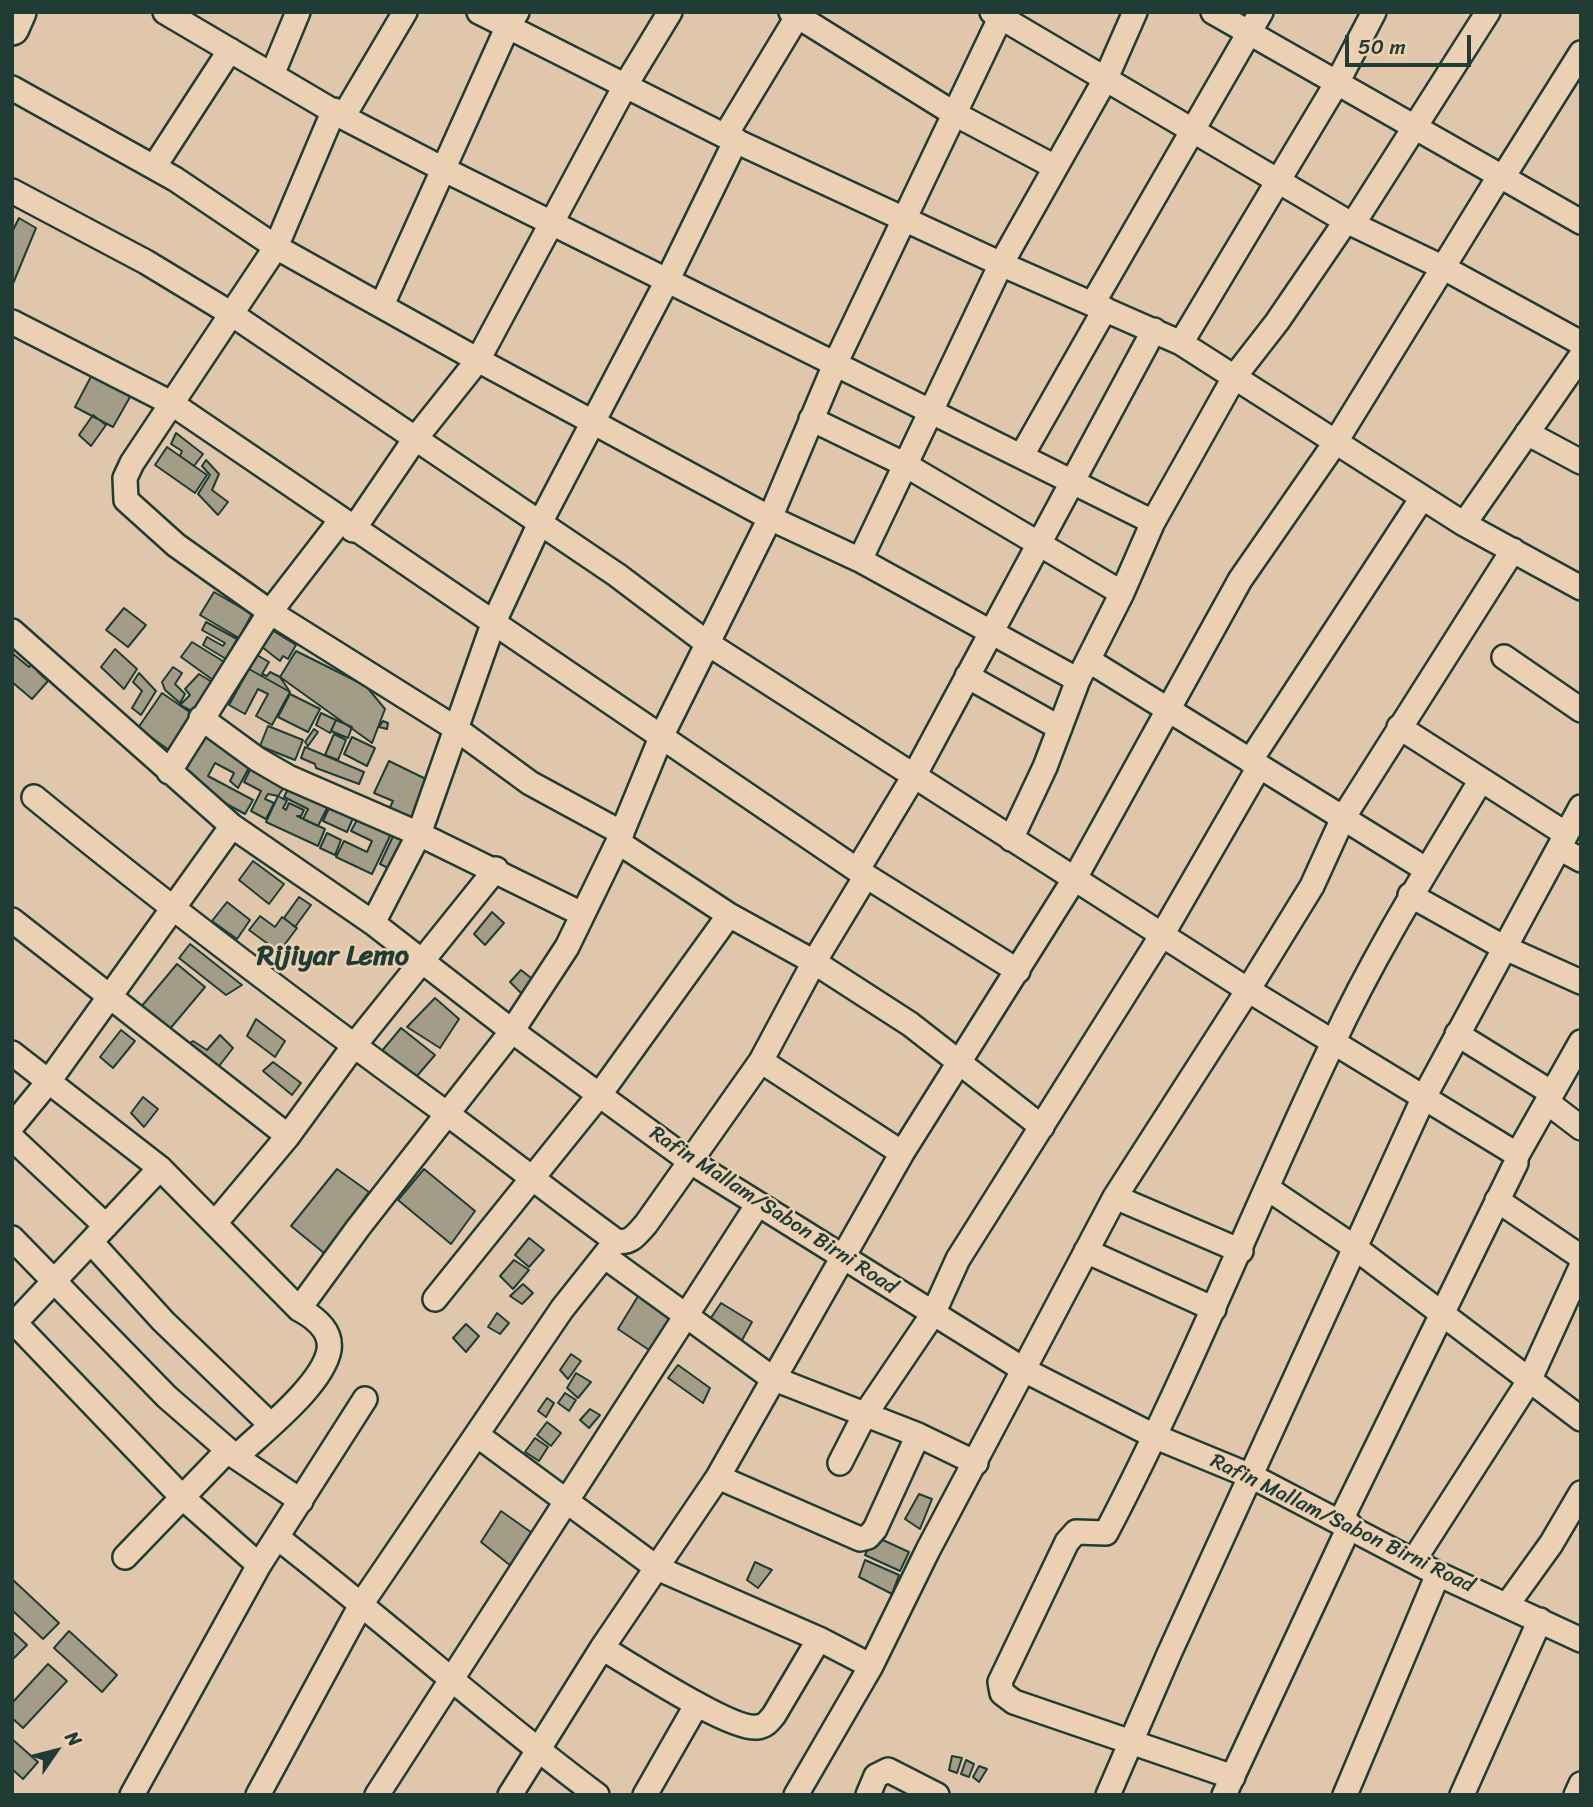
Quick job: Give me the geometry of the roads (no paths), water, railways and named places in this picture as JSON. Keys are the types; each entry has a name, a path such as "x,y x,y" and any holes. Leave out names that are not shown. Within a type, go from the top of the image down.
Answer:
{"highway":[{"path":"12,27 19,12"}],"street":[{"path":"272,75 298,12"},
{"path":"405,12 339,113 276,247 171,403 125,478 126,500 176,545 270,612 455,728 530,783 620,838 729,915 814,962 910,1024 1042,1127"},
{"path":"479,12 512,20 625,86 730,138 1001,264 1181,343 1464,524 1581,588"},
{"path":"169,772 270,612 347,525 478,360 625,86 670,12"},
{"path":"860,560 1001,264 1106,78 1135,12"},
{"path":"1213,12 1581,222"},
{"path":"1022,455 1099,306 1261,12"},
{"path":"1181,343 1338,81 1374,12"},
{"path":"1010,839 1083,670 1122,593 1153,522 1235,376 1350,223 1488,12"},
{"path":"373,923 419,834 493,624 540,523 668,279 730,138 796,13 953,113 1055,167"},
{"path":"171,14 272,75 443,169 552,225 836,362 1022,455 1070,483 1153,522"},
{"path":"299,1309 512,1031 567,947 620,838 662,735 770,518 836,362 998,14 1350,223 1444,268 1581,342"},
{"path":"382,305 512,20"},
{"path":"154,167 230,50"},
{"path":"510,1795 602,1648 718,1477 902,1153 1075,878 1240,580 1335,443 1581,53"},
{"path":"12,88 154,167 276,247 770,518 860,560 990,634 1083,670 1169,710 1427,870"},
{"path":"12,191 146,262 230,313 540,523 707,643 1010,839 1332,1043 1513,1152 1516,1157"},
{"path":"12,322 171,403 347,525 862,872 1018,971"},
{"path":"258,1795 362,1603 562,1309 610,1248 633,1239 691,1162 761,1060 1154,330"},
{"path":"1464,524 1581,356"},
{"path":"811,419 904,464 1122,593"},
{"path":"1527,433 1581,462"},
{"path":"840,1463 864,1416 933,1314 958,1259 1162,935 1254,764 1422,498"},
{"path":"796,1795 871,1666 1115,1197 1312,886 1343,818 1513,550"},
{"name":"Rafin Mallam/Sabon Birni Road","path":"12,631 232,826 373,923 512,1031 691,1162 1026,1371 1156,1437 1252,1476 1438,1574 1581,1640"},
{"path":"1504,657 1581,710"},
{"path":"967,676 1060,728"},
{"path":"201,718 257,759 288,777 496,869 582,914"},
{"path":"1399,727 1481,780 1563,841 1581,860"},
{"path":"1481,780 1380,947 1332,1043 1156,1437 1106,1533 1076,1532 1067,1542 1000,1682 1002,1693 1014,1702 1133,1741 1228,1786 1441,1312 1516,1157 1581,1042"},
{"path":"34,797 171,909 533,1181 685,1314 772,1378 918,1435 976,1463"},
{"path":"1108,1795 1169,1654 1423,1099 1581,807"},
{"path":"12,1126 49,1080 232,826"},
{"path":"216,1222 288,1136 353,1047 496,869"},
{"path":"1410,895 1503,947 1581,982"},
{"path":"435,1299 533,1181 600,1094 729,915"},
{"path":"12,920 288,1136"},
{"path":"1457,1034 1550,1098 1581,1128"},
{"path":"12,1053 160,1168 299,1309 315,1318 326,1331 330,1348 323,1369 270,1424 182,1497 125,1557"},
{"path":"761,1060 902,1153"},
{"path":"12,1138 99,1234 163,1321 270,1424"},
{"path":"160,1168 14,1324 182,1497 259,1565"},
{"path":"1267,1188 1354,1247 1581,1419"},
{"path":"1115,1197 1241,1251"},
{"path":"1497,1200 1581,1257"},
{"path":"377,1795 758,1204"},
{"path":"12,1238 167,1397 232,1454 301,1501"},
{"path":"1086,1251 1214,1309"},
{"path":"1414,1560 1529,1381 1581,1267"},
{"path":"132,1795 259,1565 365,1399"},
{"path":"477,1435 657,1568 819,1639 871,1666"},
{"path":"718,1477 860,1539 868,1537 875,1529 918,1435"},
{"path":"1507,1605 1550,1544 1581,1493"},
{"path":"278,1538 362,1603 449,1680 597,1795"},
{"path":"1345,1795 1438,1574"},
{"path":"1462,1795 1540,1620"},
{"path":"602,1648 697,1704 743,1726 755,1727 767,1724 819,1639"},
{"path":"645,1795 697,1704"},
{"path":"868,1795 877,1776 888,1770 937,1795"},
{"path":"1576,1795 1581,1784"}],"district":[{"name":"Rijiyar Lemo","path":"333,957"}]}
